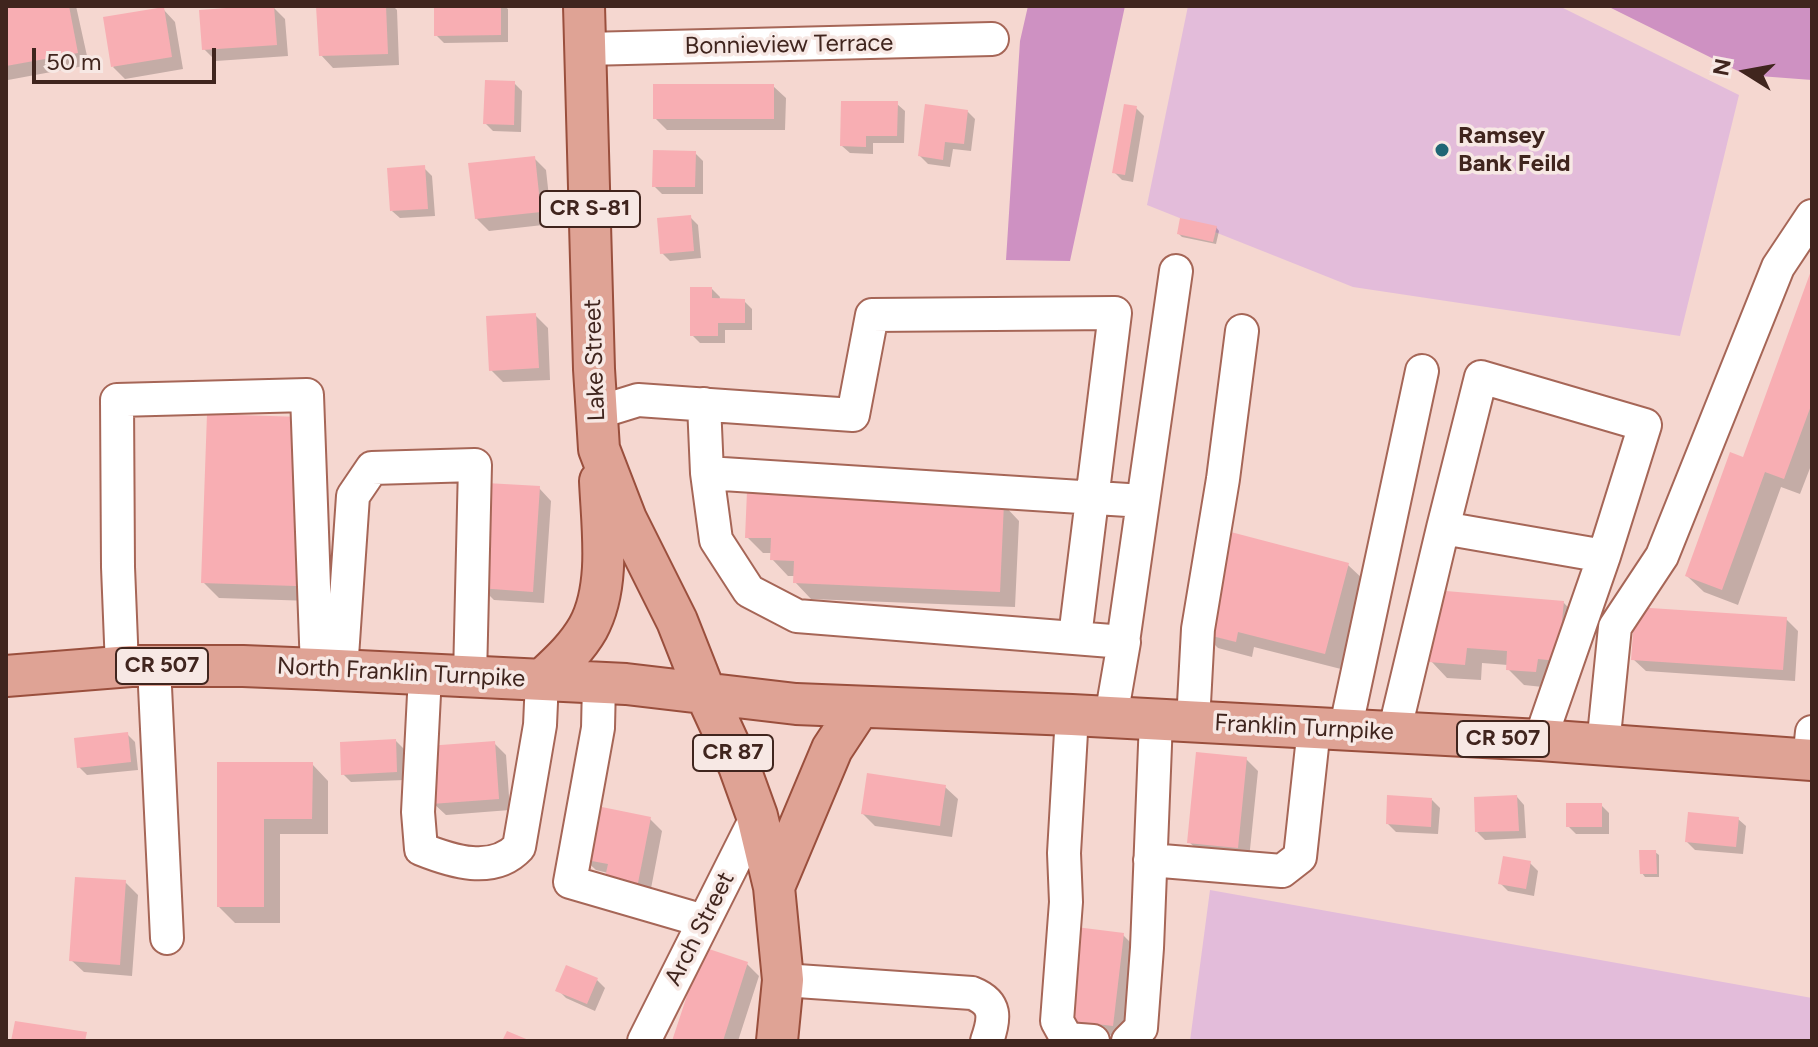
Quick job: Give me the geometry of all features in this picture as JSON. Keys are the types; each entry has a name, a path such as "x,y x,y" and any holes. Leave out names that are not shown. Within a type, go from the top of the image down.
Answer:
{"main road":[{"name":"Lake Street","path":"584,6 597,431 626,519 677,621 705,692"},
{"path":"542,680 571,652 588,628 596,608 603,541 597,431"},
{"name":"North Franklin Turnpike","path":"6,676 138,666 329,670 599,683 796,704"},
{"name":"CR 87","path":"705,692 739,766 757,816"},
{"name":"Franklin Turnpike","path":"796,704 1091,716 1603,746 1811,751"},
{"path":"774,887 832,749 859,708"},
{"path":"757,816 774,887 783,980 777,1041"}],"street":[{"name":"Bonnieview Terrace","path":"586,49 992,39"},
{"path":"1603,746 1615,627 1662,556 1778,267 1811,220"},
{"path":"1093,1041 1067,1039 1057,1021 1066,902 1064,853 1091,716 1123,642 1176,271"},
{"path":"597,431 638,400 853,415 872,315 1115,313 1075,637"},
{"path":"1128,1041 1141,1028 1150,860 1175,721 1198,629 1221,494 1242,331"},
{"path":"1150,860 1282,871 1300,857 1422,371"},
{"path":"1394,733 1481,377 1645,425 1604,556 1540,740"},
{"path":"167,938 138,666 118,567 117,400 307,395 329,670"},
{"path":"704,404 707,473 716,540 749,591 797,616 1123,642"},
{"path":"329,670 353,496 372,468 475,465 470,677"},
{"path":"707,473 1143,501"},
{"path":"1443,528 1604,556"},
{"path":"425,675 418,812 421,849 443,858 489,865 511,856 519,847 540,725 542,680"},
{"path":"599,683 598,728 570,882 704,921"},
{"name":"Arch Street","path":"644,1041 757,816"},
{"path":"783,980 972,993 985,998 991,1008 992,1025 987,1041"}],"shaded area":[{"path":"1028,6 1125,6 1070,261 1006,260 1020,41"},
{"name":"Ramsey Bank Feild","path":"1188,6 1559,6 1739,95 1680,336 1353,287 1147,205"},
{"path":"1607,6 1812,6 1812,80 1746,75"},
{"path":"1210,890 1812,998 1812,1041 1190,1041"}],"building":[{"path":"6,6 69,6 78,53 6,66"},
{"path":"274,6 277,45 202,50 199,10"},
{"path":"316,6 386,6 388,54 319,56"},
{"path":"434,6 501,6 501,35 434,36"},
{"path":"164,7 172,57 111,67 103,17"},
{"path":"485,80 515,81 514,125 483,124"},
{"path":"653,84 774,84 774,119 653,119"},
{"path":"841,101 898,101 897,136 866,136 866,147 840,146"},
{"path":"925,104 968,110 964,144 945,142 943,160 918,156"},
{"path":"1124,104 1137,106 1125,175 1112,173"},
{"path":"653,150 696,151 695,187 652,187"},
{"path":"535,156 541,212 475,219 468,163"},
{"path":"425,165 428,209 390,211 387,168"},
{"path":"691,215 694,251 660,254 657,218"},
{"path":"1180,218 1217,226 1213,242 1177,234"},
{"path":"1812,268 1812,403 1784,479 1765,472 1722,590 1685,576 1730,452 1743,457"},
{"path":"690,287 712,287 712,298 745,299 745,323 718,323 718,336 690,336"},
{"path":"536,313 539,368 489,371 486,316"},
{"path":"207,414 302,417 296,586 201,583"},
{"path":"486,483 540,486 533,592 479,588"},
{"path":"747,491 1004,502 1000,592 793,583 794,561 770,560 771,538 745,538"},
{"path":"1227,531 1349,563 1325,654 1238,632 1236,642 1200,633"},
{"path":"1434,590 1564,601 1558,661 1538,659 1536,672 1506,670 1507,651 1467,648 1465,665 1429,662"},
{"path":"1635,607 1787,617 1783,670 1631,660"},
{"path":"128,732 131,762 77,768 74,738"},
{"path":"396,739 397,772 341,775 340,742"},
{"path":"495,741 499,799 431,804 427,746"},
{"path":"1196,752 1247,757 1238,848 1187,843"},
{"path":"217,762 313,762 312,819 264,819 264,907 217,907"},
{"path":"867,773 946,785 940,826 861,814"},
{"path":"1387,795 1432,798 1431,827 1386,824"},
{"path":"1517,795 1519,831 1475,832 1474,797"},
{"path":"1566,803 1602,803 1602,827 1566,827"},
{"path":"592,805 651,817 637,888 604,882 608,864 581,859"},
{"path":"1688,812 1739,817 1736,847 1685,842"},
{"path":"1639,850 1656,850 1657,874 1640,874"},
{"path":"1503,856 1531,861 1526,889 1498,884"},
{"path":"75,877 126,880 120,965 69,961"},
{"path":"1076,927 1124,933 1113,1026 1064,1020"},
{"path":"703,947 748,962 723,1041 672,1041"},
{"path":"566,965 598,978 587,1004 555,991"},
{"path":"15,1021 87,1032 85,1041 11,1041"},
{"path":"507,1031 531,1041 502,1041"}],"place":[{"name":"Ramsey Bank Feild","path":"1442,150"}]}
